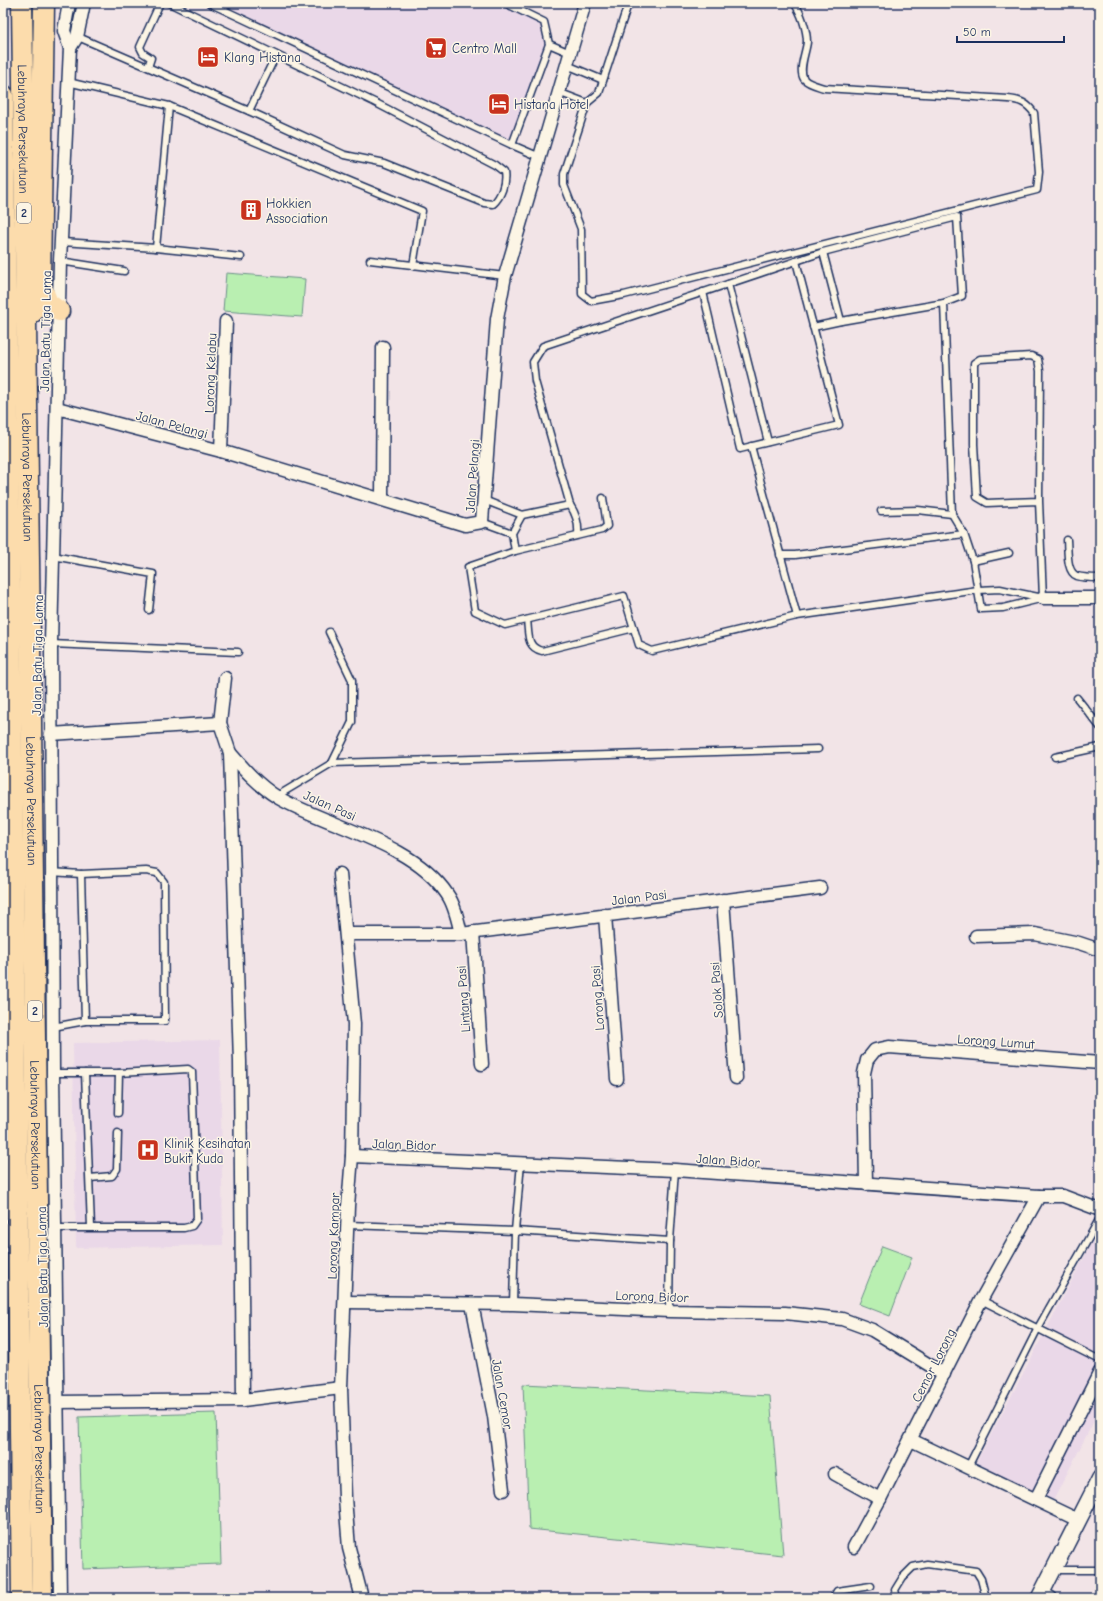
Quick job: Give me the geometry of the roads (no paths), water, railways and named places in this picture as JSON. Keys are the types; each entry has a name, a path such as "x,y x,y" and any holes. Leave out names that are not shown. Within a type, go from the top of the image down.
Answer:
{"highway":[{"name":"Lebuhraya Persekutuan","path":"22,3 42,1598"},
{"path":"26,343 40,282 44,3"},
{"name":"Lebuhraya Persekutuan","path":"3,95 22,1598"},
{"path":"40,282 48,303 59,311"}],"street":[{"name":"Jalan Batu Tiga Lama","path":"60,1598 53,1073 51,644 60,262 70,48 64,31 69,3"},
{"name":"Jalan Batu Tiga Lama","path":"70,48 77,37 84,3"},
{"name":"Jalan Pelangi","path":"57,408 221,451 465,525 482,522 497,319 506,276 585,3"},
{"name":"Lorong Kelabu","path":"221,451 226,321"},
{"path":"382,499 383,347"},
{"path":"1043,598 1100,598"},
{"path":"225,678 220,722 230,753 240,1062 243,1400"},
{"path":"51,734 220,722"},
{"name":"Jalan Pasi","path":"230,753 251,777 277,796 380,843 412,860 435,879 448,894 467,933"},
{"name":"Lorong Kampar","path":"340,874 354,1024 352,1156 348,1206 342,1388 345,1498 350,1548 362,1598"},
{"name":"Jalan Pasi","path":"346,934 467,933 820,888"},
{"name":"Solok Pasi","path":"723,900 736,1078"},
{"name":"Lorong Pasi","path":"605,915 617,1080"},
{"name":"Lintang Pasi","path":"467,933 482,1064"},
{"path":"976,936 1035,934 1079,943 1100,950"},
{"name":"Lorong Lumut","path":"866,1184 864,1073 866,1060 875,1050 890,1047 1100,1063"},
{"name":"Jalan Bidor","path":"352,1156 521,1162 675,1170 1039,1196 1063,1196 1100,1210"},
{"name":"Cemor Lorong","path":"854,1547 981,1300 1039,1196"},
{"name":"Lorong Bidor","path":"345,1302 513,1304 669,1311 785,1313 842,1319 872,1330 944,1374"},
{"name":"Jalan Cemor","path":"472,1304 494,1416 503,1490"},
{"path":"1036,1499 1100,1372"},
{"path":"58,1402 243,1400 342,1388"},
{"path":"910,1440 1078,1520"},
{"path":"835,1474 880,1499"},
{"path":"1044,1596 1054,1570 1078,1520 1095,1498 1100,1478"}],"lane":[{"path":"148,67 151,58 143,53 140,47 160,3"},
{"path":"64,31 249,111 345,155 384,162 484,203 493,204 498,199 505,178 504,172 495,165 374,102 169,3"},
{"path":"209,3 540,157"},
{"path":"505,3 544,22 549,44 512,145"},
{"path":"631,3 627,7 599,93 587,103 564,174 564,185 581,229 582,294 591,302 624,295 1037,190 1040,172 1034,112 1030,106 1018,100 824,88 807,82 803,78 802,68 807,41 800,11 794,3"},
{"path":"549,44 570,53"},
{"path":"249,111 276,54"},
{"path":"567,65 603,80"},
{"path":"68,82 169,106 422,212 413,266"},
{"path":"558,92 587,103"},
{"path":"156,248 169,106"},
{"path":"578,535 579,529 575,512 570,505 535,381 533,362 543,346 823,252 957,217 962,296 944,303 813,327"},
{"path":"62,242 156,248 241,257"},
{"path":"823,252 841,321"},
{"path":"370,260 506,276"},
{"path":"703,292 740,449 839,425 796,261"},
{"path":"60,262 124,271"},
{"path":"728,284 768,442"},
{"path":"944,303 952,514 964,534 973,561 981,610 1003,608 1043,598"},
{"path":"1039,501 987,503 977,497 974,444 974,363 980,359 1031,356 1038,359 1040,371 1039,501 1043,598"},
{"path":"751,446 797,616"},
{"path":"603,498 608,526 602,530 515,551 468,567 475,610 505,625 624,596 639,645 652,651 797,616 978,590 1000,589 1043,598"},
{"path":"484,500 522,515 570,505"},
{"path":"881,511 918,510 952,514"},
{"path":"515,551 512,533 522,515"},
{"path":"482,522 512,533"},
{"path":"780,555 795,555 964,534"},
{"path":"1067,540 1070,568 1073,573 1077,576 1100,578"},
{"path":"973,561 1009,553"},
{"path":"53,556 153,574 149,610"},
{"path":"527,620 531,645 535,649 542,651 634,628"},
{"path":"329,632 352,680 352,722 332,763"},
{"path":"51,644 238,652"},
{"path":"1077,698 1100,727"},
{"path":"1055,756 1100,747"},
{"path":"277,796 332,763 818,749"},
{"path":"52,872 81,874 146,871 157,873 164,882 165,1021 85,1021 53,1028"},
{"path":"81,874 85,1021"},
{"path":"53,1073 119,1073 188,1069 192,1072 197,1219 192,1226 184,1228 55,1228"},
{"path":"85,1073 90,1178 90,1227"},
{"path":"118,1113 119,1073"},
{"path":"90,1178 112,1176 117,1169 118,1133"},
{"path":"513,1304 515,1231 521,1162"},
{"path":"669,1311 670,1241 675,1170"},
{"path":"968,1467 1038,1328 1100,1218"},
{"path":"348,1226 515,1231 670,1241"},
{"path":"981,1300 1100,1360"},
{"path":"897,1598 896,1590 903,1577 913,1567 927,1564 976,1571 981,1579 986,1598"},
{"path":"1054,1570 1100,1570"},
{"path":"832,1598 837,1591 871,1586"}],"place":[{"name":"Centro Mall","path":"436,48"},
{"name":"Klang Histana","path":"208,57"},
{"name":"Histana Hotel","path":"499,104"},
{"name":"Hokkien Association","path":"251,210"},
{"name":"Klinik Kesihatan Bukit Kuda","path":"148,1150"}]}
